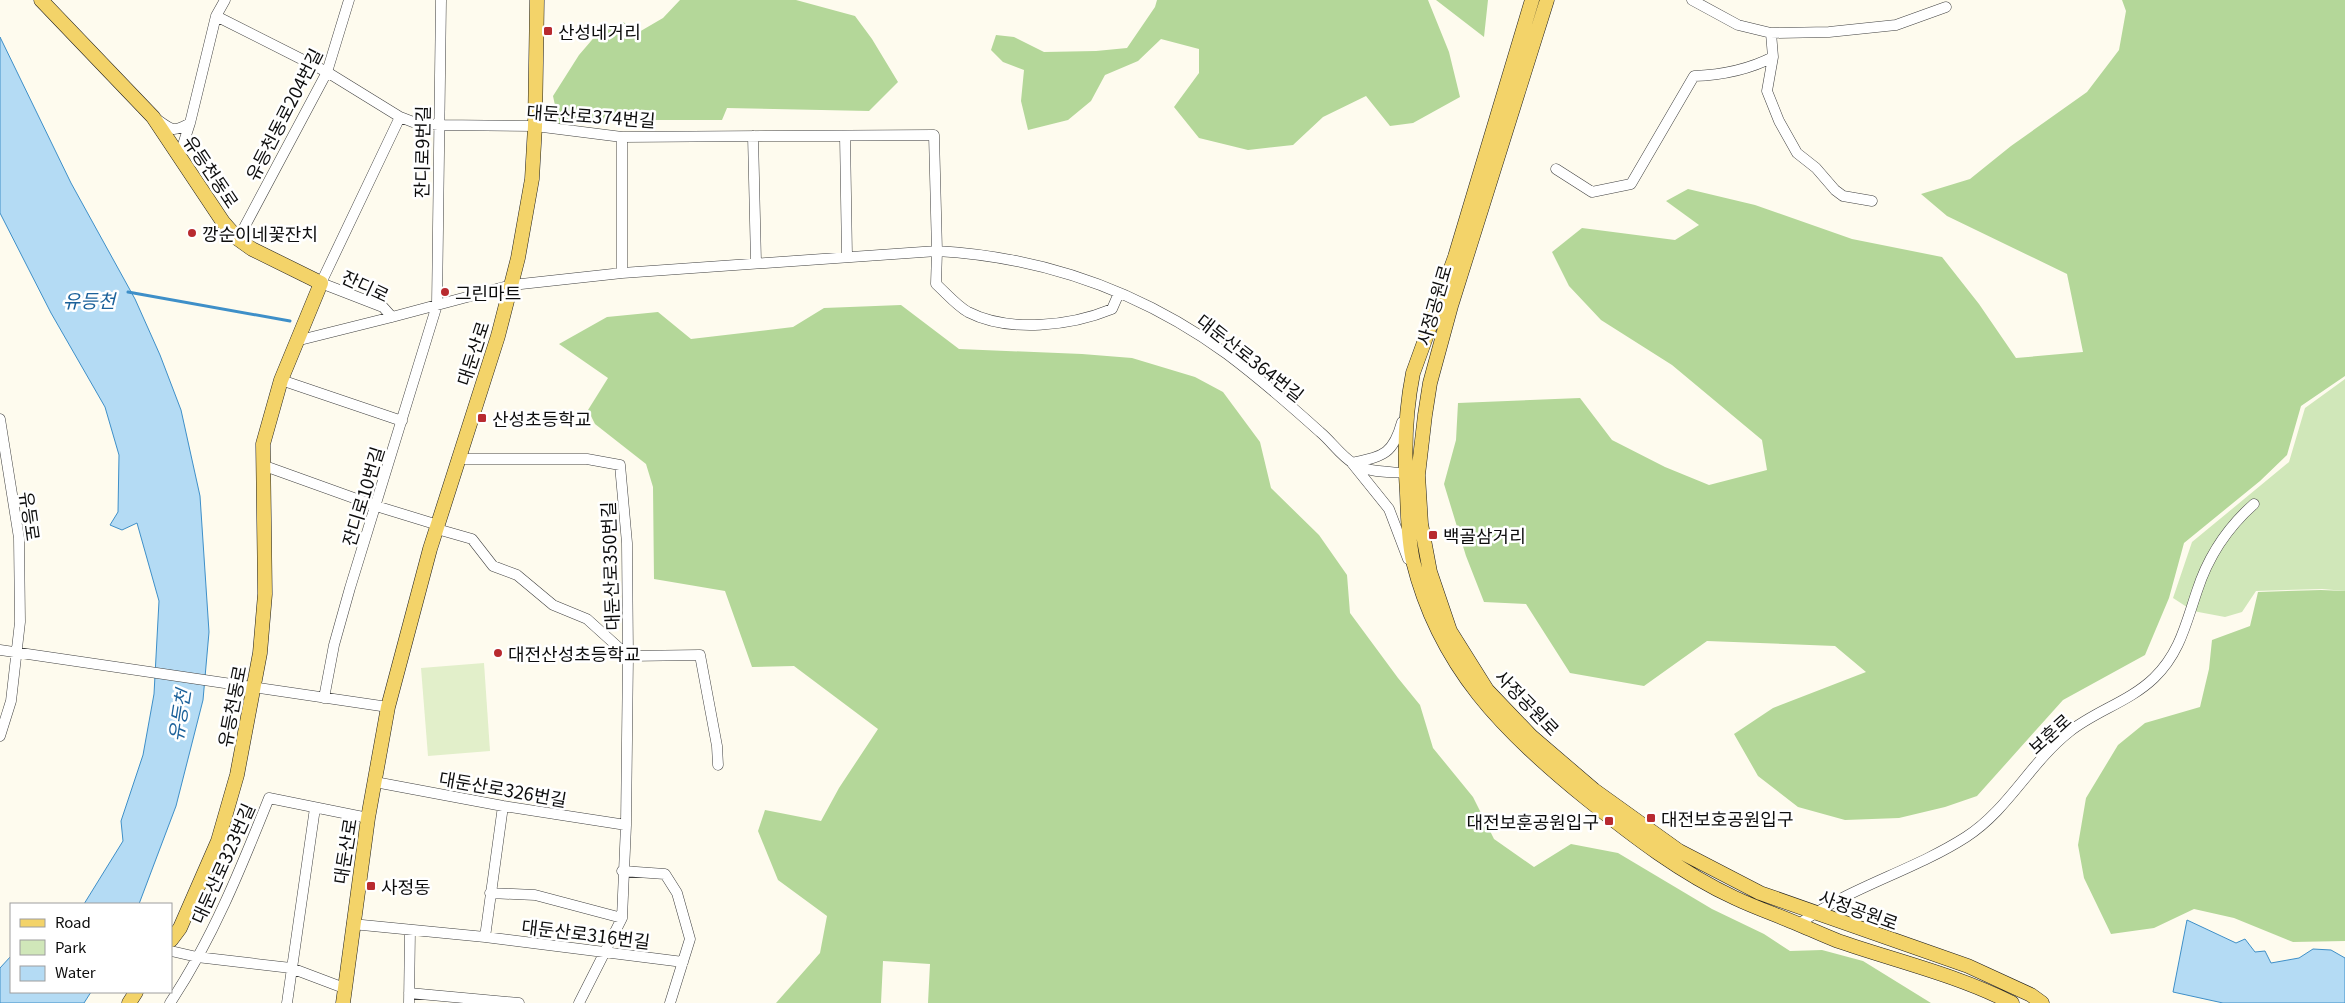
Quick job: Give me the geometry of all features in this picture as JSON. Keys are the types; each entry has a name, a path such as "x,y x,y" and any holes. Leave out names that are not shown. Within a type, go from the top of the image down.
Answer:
{"main road":[{"name":"유등천동로","path":"41,0 154,117 178,157 222,222 238,239 252,250 321,283 281,380 265,432 262,465 264,594 260,653 247,688 237,775 218,841 180,928 172,939"},
{"name":"대둔산로","path":"343,999 368,818 388,707 403,644 437,527 457,459 498,336 512,285 532,179 535,126 537,0"},
{"name":"사정공원로","path":"1532,0 1454,256 1413,373 1409,392 1406,422 1412,474 1430,572 1450,632 1487,690 1531,736 1594,790 1679,852 1760,893 1968,966 2031,995 2042,1003"},
{"name":"사정공원로","path":"1547,0 1451,306 1430,383 1412,474 1408,526 1413,559 1423,594 1446,649 1490,711 1556,774 1616,823 1662,857 1734,898 1836,941 1989,991 2012,1003"}],"street":[{"path":"178,157 190,123 216,16 225,0"},
{"name":"유등천동로204번길","path":"238,239 327,72 348,0"},
{"name":"잔디로9번길","path":"437,305 441,0"},
{"path":"1692,0 1738,25 1771,33 1829,32 1896,25 1946,7"},
{"name":"대둔산로374번길","path":"216,16 327,72 400,118 413,122 438,125 535,126 622,137 934,135 937,251"},
{"path":"1771,33 1773,57 1766,90 1779,121 1797,153 1816,168 1843,196 1872,201"},
{"path":"1556,170 1592,192 1631,184 1694,76 1714,75 1754,67 1773,57"},
{"path":"154,117 171,129 178,130 190,123"},
{"path":"321,283 400,118"},
{"path":"753,136 756,262"},
{"path":"845,136 847,256"},
{"path":"622,137 622,273"},
{"path":"937,251 936,284 966,311 985,319 1023,324 1061,323 1094,316 1112,309 1119,293"},
{"name":"대둔산로364번길","path":"512,285 622,273 756,262 937,251 981,254 1030,263 1082,278 1158,310 1197,333 1227,355 1318,430 1352,463 1370,470 1412,474"},
{"name":"잔디로","path":"321,283 383,307 392,317 512,285"},
{"name":"잔디로10번길","path":"324,698 334,645 437,305"},
{"path":"296,341 392,317"},
{"path":"281,380 402,421"},
{"path":"1409,392 1397,440 1392,449 1383,455 1352,463 1389,509 1423,594"},
{"name":"유등로","path":"0,419 1,435 19,538 20,622 17,652 5,702 0,736"},
{"name":"대둔산로350번길","path":"457,459 587,459 620,465 627,543 628,656 626,826 622,871 622,918 579,1003"},
{"path":"262,465 472,539 493,566 517,575 553,606 587,619 628,656 700,655 717,746 718,765"},
{"name":"보훈로","path":"1799,924 1815,912 1966,837 2012,796 2046,752 2069,731 2134,694 2154,678 2173,656 2200,584 2222,538 2233,523 2254,504"},
{"path":"0,650 247,688 388,707"},
{"name":"대둔산로326번길","path":"375,782 503,806 626,826"},
{"name":"대둔산로323번길","path":"170,1003 197,957 233,886 270,798 368,818"},
{"path":"485,937 503,806"},
{"path":"287,1003 315,808"},
{"path":"622,871 665,874 677,893 690,939 670,1003"},
{"path":"490,893 534,896 622,918"},
{"name":"대둔산로316번길","path":"352,924 485,937 683,962"},
{"path":"410,930 409,998 519,1003"},
{"path":"172,951 197,957 291,968 343,999"}],"green space":[{"path":"680,0 796,0 855,16 872,39 898,82 869,111 727,108 722,120 641,120 559,124 553,96 579,55 597,34 623,22 639,32 663,18"},
{"path":"1157,0 1428,0 1449,52 1460,97 1413,123 1390,126 1366,96 1323,117 1293,145 1248,150 1199,138 1174,107 1199,73 1199,49 1161,39 1138,61 1105,75 1091,101 1068,120 1028,130 1021,101 1024,70 1003,62 991,50 996,35 1014,37 1044,52 1096,51 1127,48 1155,7"},
{"path":"1436,0 1488,0 1484,37"},
{"path":"2122,0 2345,0 2345,376 2301,406 2287,455 2260,481 2184,543 2169,598 2145,655 2063,700 1977,796 1945,807 1899,818 1845,820 1798,807 1758,776 1734,734 1773,708 1866,672 1835,646 1707,641 1644,686 1570,673 1526,604 1484,602 1466,556 1444,484 1456,440 1458,403 1580,398 1612,440 1665,467 1709,485 1767,470 1762,440 1672,365 1601,320 1569,286 1552,252 1582,228 1675,240 1699,225 1666,201 1688,189 1755,205 1852,239 1942,257 1979,304 2016,358 2083,352 2067,274 1947,216 1921,194 1970,179 2011,146 2087,92 2119,50 2126,11"},
{"path":"901,305 959,349 1132,358 1195,377 1223,392 1260,442 1271,488 1319,535 1347,575 1350,613 1420,705 1433,748 1473,797 1494,839 1534,867 1571,844 1618,853 1712,909 1764,934 1790,951 1822,950 1863,961 1931,1003 928,1003 930,964 883,961 881,1003 776,1003 820,953 827,916 778,880 758,831 765,810 821,821 839,788 878,729 794,666 752,667 725,591 654,579 653,487 646,464 595,424 588,410 608,378 559,344 607,317 658,312 691,339 793,327 824,308"},
{"path":"2345,379 2345,591 2322,589 2256,591 2242,612 2225,617 2193,611 2173,598 2192,542 2289,462 2305,408"},
{"path":"2345,591 2345,941 2293,942 2234,918 2194,909 2154,928 2111,934 2084,878 2078,845 2086,798 2118,745 2145,723 2200,707 2209,669 2212,640 2250,626 2258,592"},
{"path":"484,663 490,751 428,756 421,668"}],"water":[{"name":"유등천","path":"0,37 71,183 135,299 160,355 181,410 200,496 209,632 203,700 176,806 139,903 85,903 123,841 121,821 143,755 154,694 159,601 137,523 122,530 110,525 118,512 119,455 105,407 51,313 0,213"},
{"path":"2187,920 2236,943 2245,939 2255,952 2265,951 2271,963 2299,958 2313,949 2331,950 2345,958 2345,1003 2223,1003 2173,992"},
{"path":"10,957 10,993 90,993 84,1003 0,1003 0,968"}],"waterway":[{"path":"128,292 290,321"}],"place":[{"name":"산성네거리","path":"548,31"},
{"name":"깡순이네꽃잔치","path":"192,233"},
{"name":"그린마트","path":"445,292"},
{"name":"산성초등학교","path":"482,418"},
{"name":"백골삼거리","path":"1433,535"},
{"name":"대전산성초등학교","path":"498,653"},
{"name":"대전보호공원입구","path":"1651,818"},
{"name":"대전보훈공원입구","path":"1609,821"},
{"name":"사정동","path":"371,886"}]}
